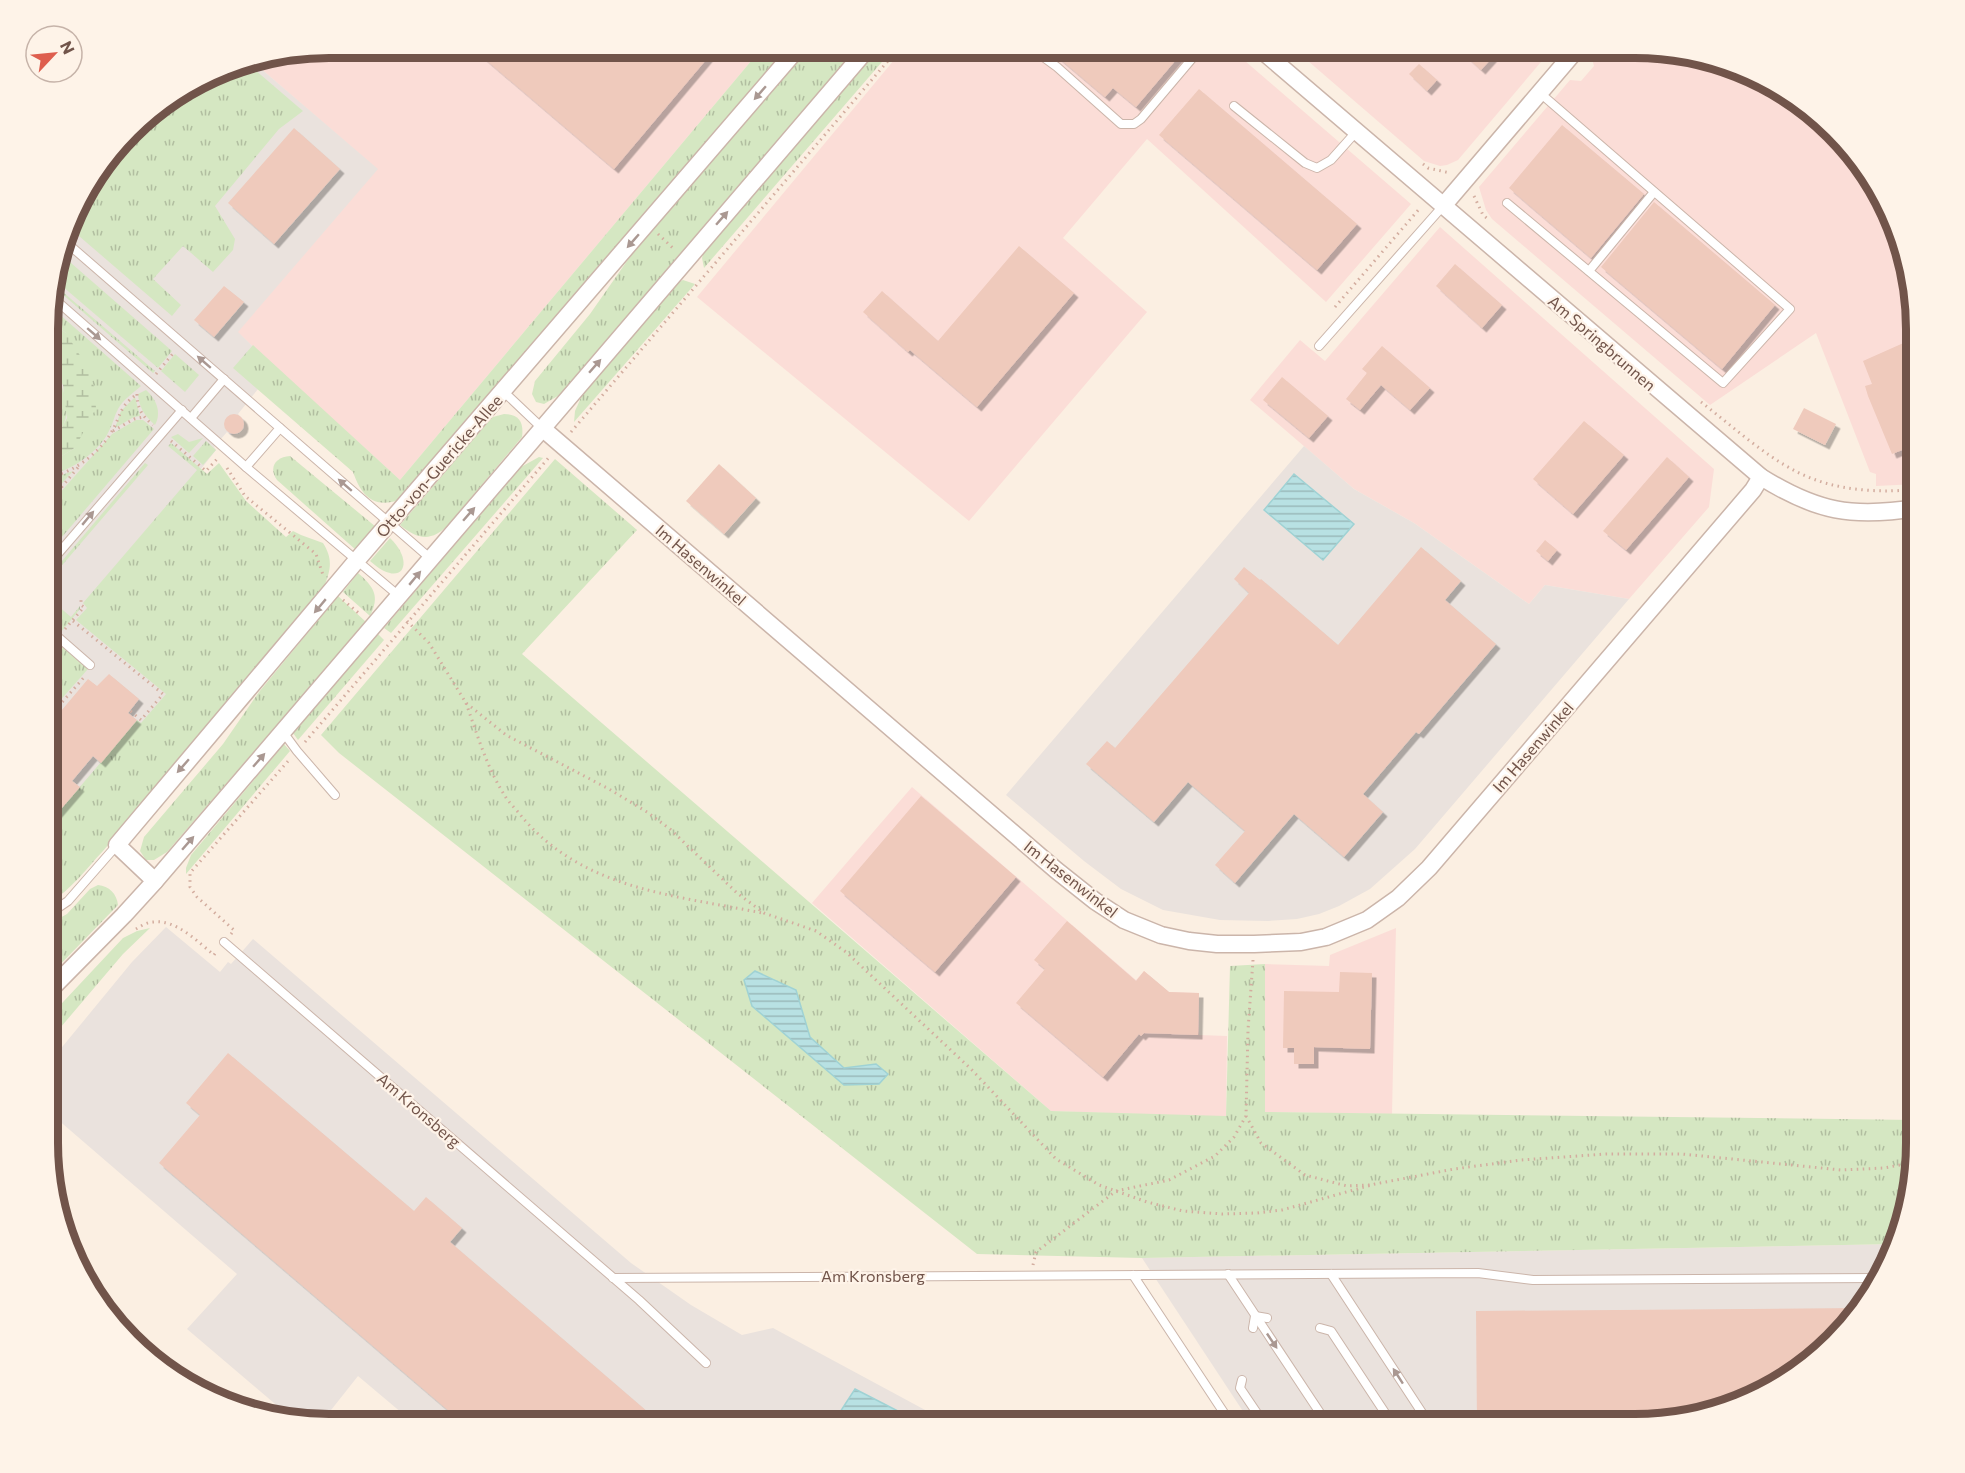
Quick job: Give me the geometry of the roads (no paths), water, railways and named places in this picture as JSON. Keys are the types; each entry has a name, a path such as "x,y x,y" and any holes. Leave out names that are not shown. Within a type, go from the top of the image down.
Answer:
{"street":[{"name":"Otto-von-Guericke-Allee","path":"117,845 389,523 789,58"},
{"path":"58,982 155,881 859,58"},
{"name":"Am Springbrunnen","path":"1270,58 1761,477 1801,500 1825,508 1865,514 1906,509"},
{"path":"1443,206 1569,58"},
{"name":"Im Hasenwinkel","path":"542,428 1095,901 1124,920 1161,935 1208,943 1301,942 1326,937 1345,930 1382,910 1411,886 1707,544 1761,477"},
{"path":"117,845 155,881"}],"lane":[{"path":"1044,58 1121,124 1128,125 1141,119 1193,58"},
{"path":"1507,203 1723,383 1790,309 1540,93"},
{"path":"1234,106 1305,163 1317,168 1331,160 1356,132"},
{"path":"1589,271 1654,192"},
{"path":"1319,346 1443,206"},
{"path":"72,247 431,559"},
{"path":"60,305 246,467 399,596"},
{"path":"191,418 224,379"},
{"path":"503,391 542,428"},
{"path":"58,554 182,410"},
{"path":"246,467 280,428"},
{"path":"58,638 90,664"},
{"path":"283,732 335,795"},
{"path":"58,908 68,901 117,845"},
{"name":"Am Kronsberg","path":"224,942 613,1278 706,1363"},
{"name":"Am Kronsberg","path":"613,1278 1478,1273 1533,1280 1871,1278"},
{"path":"1228,1274 1321,1414"},
{"path":"1331,1274 1423,1414"},
{"path":"1133,1275 1225,1414"},
{"path":"1255,1316 1267,1318"},
{"path":"1253,1328 1255,1316"},
{"path":"1320,1328 1330,1331 1386,1414"},
{"path":"1242,1380 1240,1388 1258,1414"}],"water":[{"path":"1294,474 1354,524 1323,560 1264,510"},
{"path":"755,971 796,990 810,1037 844,1068 876,1064 888,1074 879,1084 844,1085 752,1006 744,980"},
{"path":"855,1389 904,1414 843,1414 840,1412"}]}
